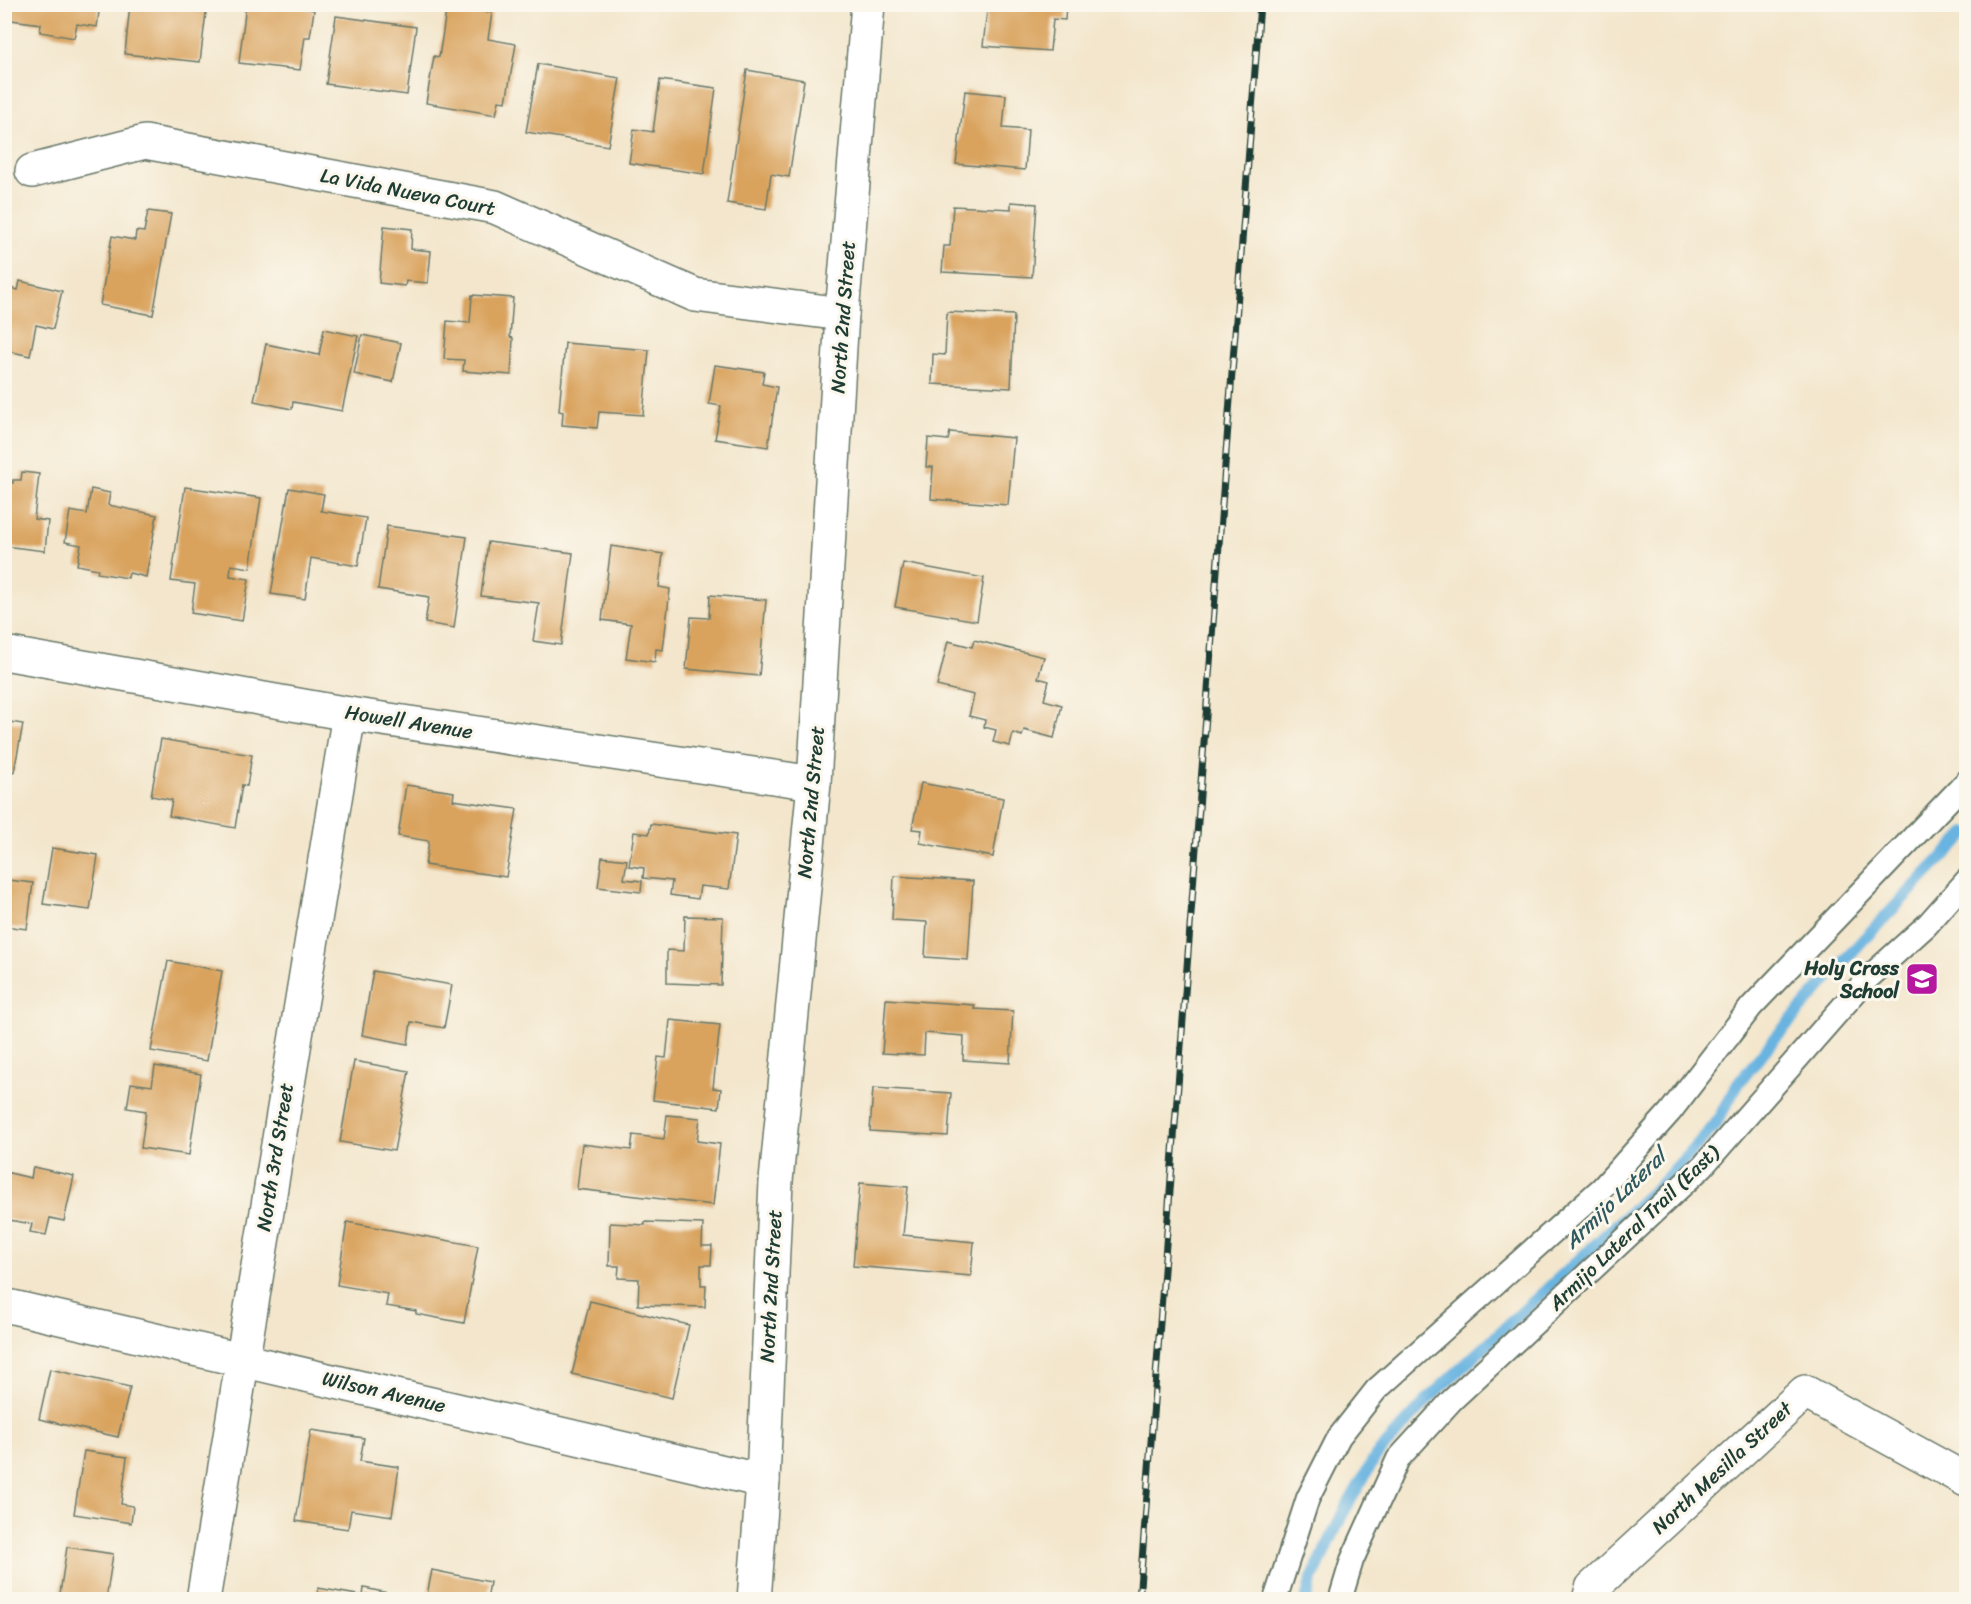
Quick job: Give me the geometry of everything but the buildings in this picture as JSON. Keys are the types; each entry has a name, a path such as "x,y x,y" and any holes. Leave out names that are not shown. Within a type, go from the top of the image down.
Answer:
{"street":[{"name":"North 2nd Street","path":"754,1599 763,1481 776,1180 814,783 842,314 868,4"},
{"name":"La Vida Nueva Court","path":"32,171 145,142 495,207 695,294 842,314"},
{"name":"Howell Avenue","path":"4,653 349,714 814,783"},
{"name":"North 3rd Street","path":"203,1599 349,714"},
{"name":"Wilson Avenue","path":"4,1305 763,1481"},
{"name":"North Mesilla Street","path":"1589,1599 1592,1588 1805,1392 1966,1480"}],"lane":[{"path":"1275,1599 1308,1498 1339,1437 1376,1389 1602,1188 1670,1112 1751,1007 1966,782"},
{"name":"Armijo Lateral Trail (East)","path":"1340,1599 1352,1560 1398,1459 1452,1400 1703,1166 1867,978 1927,925 1966,880"}],"waterway":[{"name":"Armijo Lateral","path":"1306,1600 1311,1581 1343,1513 1376,1456 1430,1397 1663,1182 1715,1125 1737,1085 1775,1038 1862,941 1966,833"}],"railway":[{"path":"1139,1600 1260,4"}],"place":[{"name":"Holy Cross School","path":"1922,979"}]}
